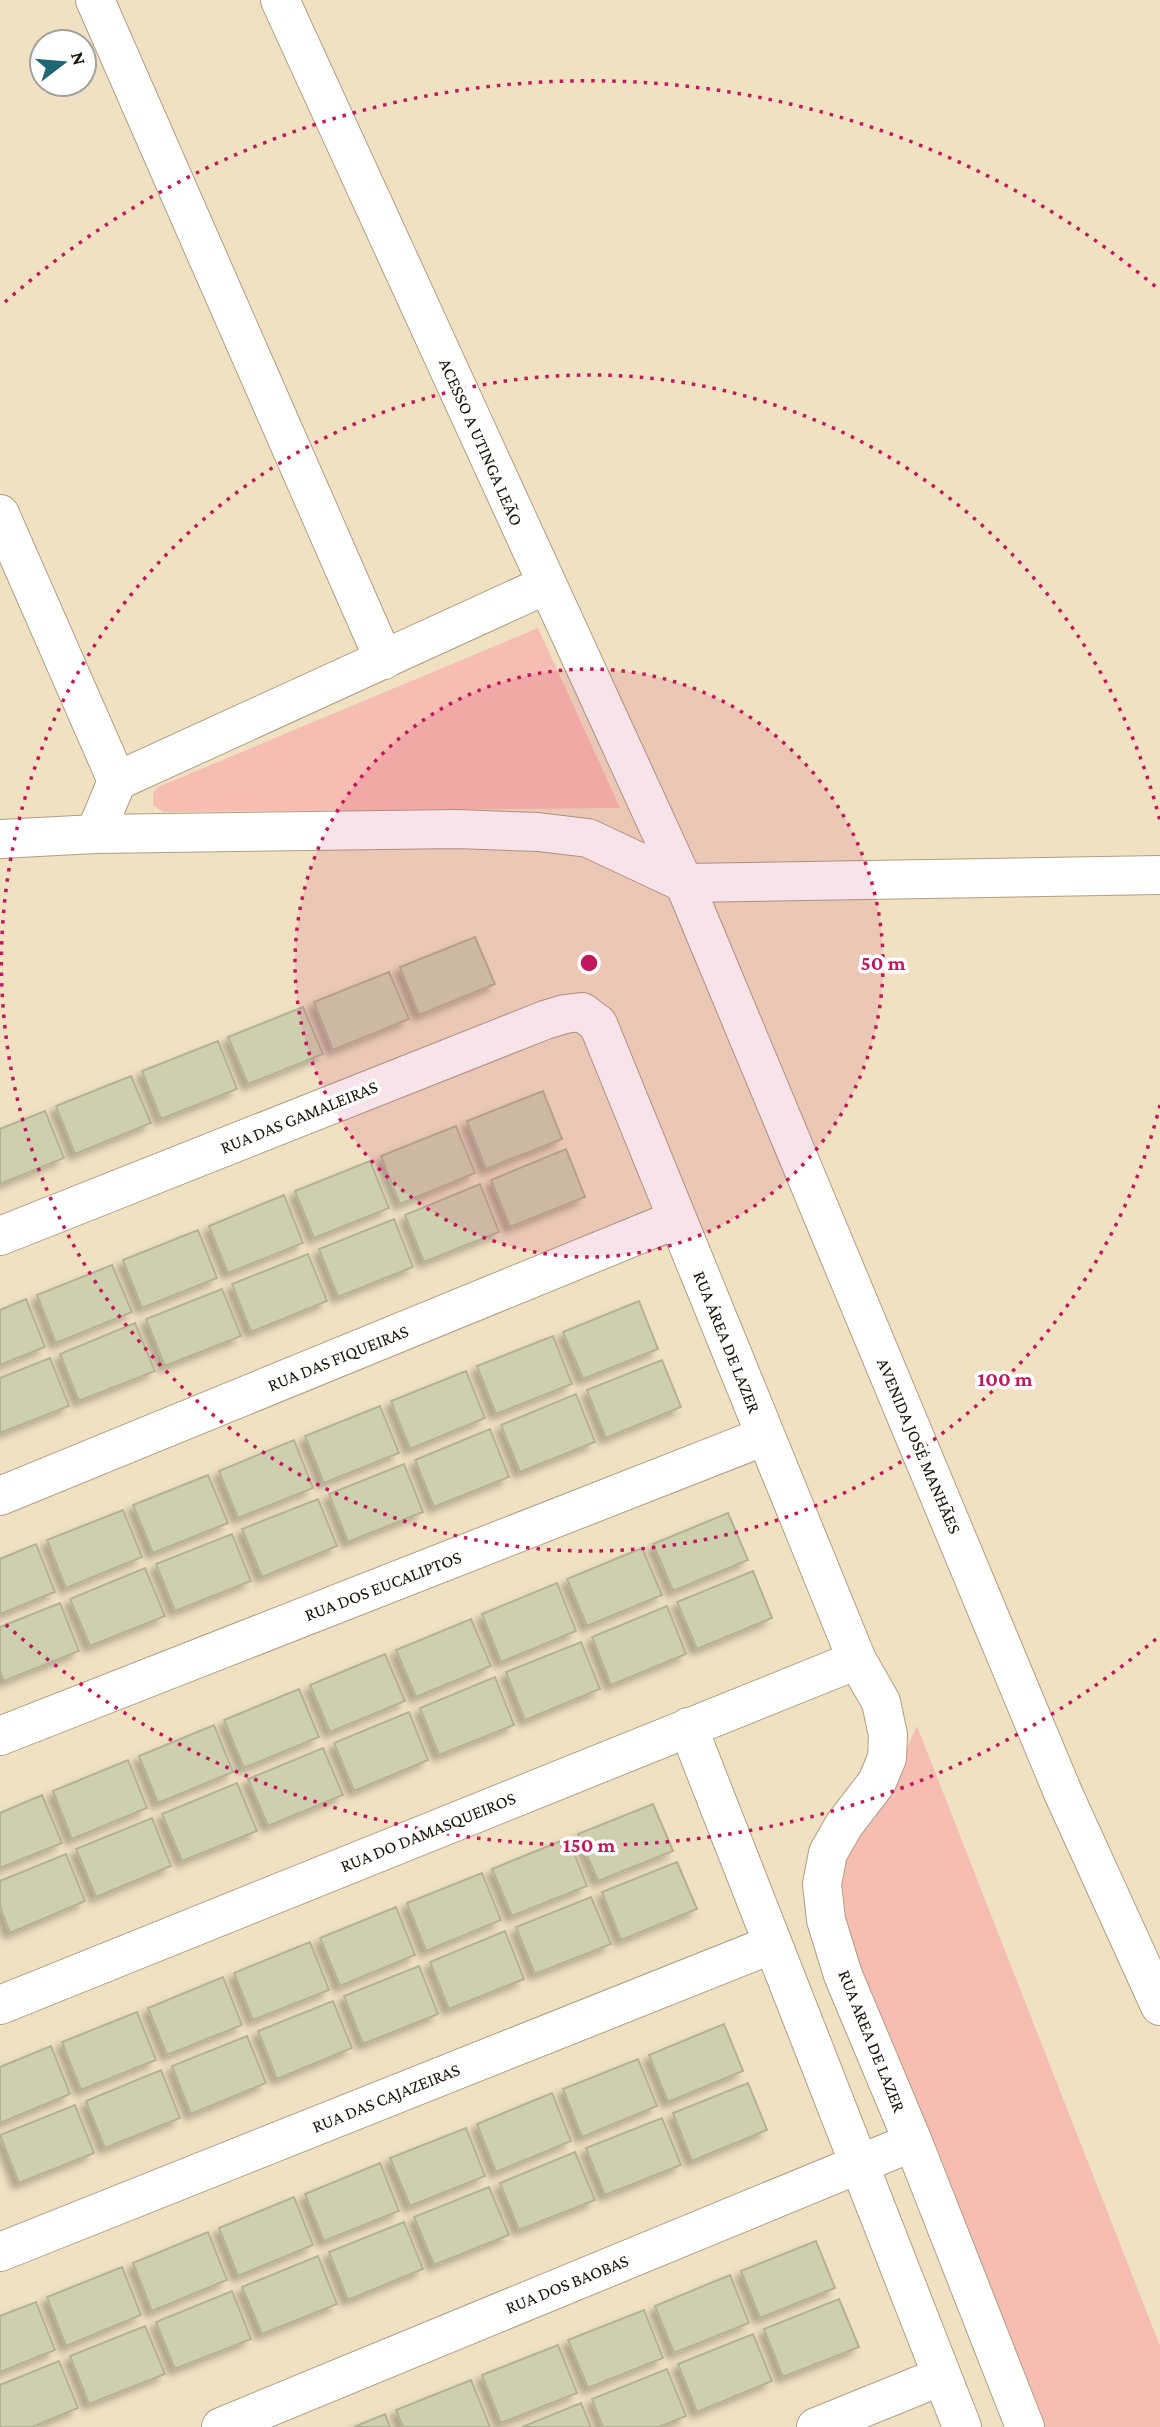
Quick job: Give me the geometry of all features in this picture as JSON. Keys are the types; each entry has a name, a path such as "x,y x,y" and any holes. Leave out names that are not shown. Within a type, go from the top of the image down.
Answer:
{"street":[{"path":"94,0 384,660"},
{"name":"ACESSO A UTINGA LEÃO","path":"280,0 684,883"},
{"path":"0,514 117,781"},
{"path":"95,834 117,781 546,585"},
{"path":"0,839 95,834 457,830 538,832 588,838 684,883 1160,875"},
{"name":"AVENIDA JOSÉ MANHÃES","path":"684,883 1059,1782 1160,2007"},
{"name":"RUA DAS GAMALEIRAS","path":"0,1236 545,1020 582,1012 598,1024"},
{"name":"RUA ÁREA DE LAZER","path":"598,1024 857,1660"},
{"name":"RUA DAS FIQUEIRAS","path":"0,1496 677,1219"},
{"name":"RUA DOS EUCALIPTOS","path":"0,1736 765,1436"},
{"name":"RUA DO DAMASQUEIROS","path":"0,2005 857,1660"},
{"name":"RUA AREA DE LAZER","path":"857,1660 881,1702 888,1735 887,1758 877,1783 844,1825 828,1853 822,1884 826,1920 844,1975 1025,2427"},
{"path":"688,1727 962,2427"},
{"name":"RUA DAS CAJAZEIRAS","path":"0,2252 773,1944"},
{"name":"RUA DOS BAOBAS","path":"221,2427 913,2142"},
{"path":"816,2427 942,2376"}],"shaded area":[{"path":"538,628 620,808 163,812 153,805 153,793 158,787"},
{"path":"917,1726 1160,2346 1160,2427 1037,2427 838,1913 834,1887 849,1849 876,1817"}],"building":[{"path":"475,937 495,984 419,1015 400,967"},
{"path":"389,972 409,1019 333,1050 314,1002"},
{"path":"303,1007 323,1054 248,1084 228,1037"},
{"path":"218,1041 237,1089 161,1119 142,1071"},
{"path":"131,1076 151,1123 75,1154 56,1106"},
{"path":"543,1091 562,1139 486,1169 467,1121"},
{"path":"45,1111 64,1158 0,1184 0,1129"},
{"path":"456,1126 475,1173 400,1204 381,1156"},
{"path":"566,1149 585,1197 510,1227 491,1180"},
{"path":"370,1161 389,1208 314,1238 295,1191"},
{"path":"480,1184 499,1232 424,1262 405,1215"},
{"path":"284,1195 303,1243 228,1273 209,1226"},
{"path":"394,1219 413,1267 338,1297 319,1249"},
{"path":"198,1230 217,1278 142,1308 123,1260"},
{"path":"308,1254 327,1301 251,1332 232,1284"},
{"path":"112,1265 132,1312 56,1343 37,1295"},
{"path":"222,1289 241,1336 165,1366 146,1319"},
{"path":"26,1299 45,1347 0,1365 0,1310"},
{"path":"639,1301 658,1349 583,1379 563,1332"},
{"path":"135,1323 155,1371 79,1401 60,1354"},
{"path":"553,1336 572,1384 496,1414 477,1366"},
{"path":"50,1358 69,1406 0,1433 0,1378"},
{"path":"662,1360 681,1407 606,1438 587,1390"},
{"path":"466,1371 485,1418 410,1449 391,1401"},
{"path":"576,1394 595,1442 520,1472 501,1425"},
{"path":"380,1406 399,1453 324,1483 305,1436"},
{"path":"490,1429 509,1477 434,1507 415,1460"},
{"path":"294,1440 313,1488 238,1518 219,1471"},
{"path":"404,1464 423,1512 348,1542 329,1494"},
{"path":"208,1475 228,1523 153,1553 133,1505"},
{"path":"318,1499 337,1546 262,1577 242,1529"},
{"path":"123,1510 142,1557 66,1588 47,1540"},
{"path":"728,1513 748,1560 673,1591 653,1544"},
{"path":"232,1534 251,1581 175,1611 156,1564"},
{"path":"36,1544 55,1592 0,1614 0,1559"},
{"path":"642,1548 662,1595 587,1626 567,1579"},
{"path":"145,1568 165,1616 90,1646 70,1599"},
{"path":"753,1571 772,1618 697,1649 677,1602"},
{"path":"557,1583 576,1631 501,1662 482,1614"},
{"path":"60,1603 79,1651 4,1681 0,1671 0,1627"},
{"path":"667,1606 686,1654 611,1685 592,1637"},
{"path":"471,1619 491,1666 416,1697 396,1650"},
{"path":"581,1642 600,1689 525,1720 506,1672"},
{"path":"385,1654 405,1701 330,1732 310,1685"},
{"path":"495,1677 514,1725 439,1755 420,1708"},
{"path":"299,1689 319,1737 244,1768 224,1720"},
{"path":"409,1712 428,1760 354,1791 334,1743"},
{"path":"214,1725 233,1772 158,1803 139,1756"},
{"path":"323,1748 343,1795 268,1826 248,1779"},
{"path":"128,1760 147,1808 72,1839 53,1791"},
{"path":"237,1783 257,1831 182,1861 162,1814"},
{"path":"42,1795 62,1843 0,1868 0,1813"},
{"path":"653,1804 673,1851 598,1881 578,1834"},
{"path":"152,1818 171,1866 96,1897 76,1849"},
{"path":"568,1838 587,1886 512,1916 492,1869"},
{"path":"66,1854 85,1901 10,1933 0,1907 0,1881"},
{"path":"677,1862 697,1909 621,1940 602,1892"},
{"path":"482,1873 501,1920 426,1951 407,1903"},
{"path":"591,1897 611,1944 535,1974 516,1927"},
{"path":"396,1907 415,1955 340,1986 320,1938"},
{"path":"505,1931 524,1979 449,2009 430,1962"},
{"path":"310,1942 329,1990 253,2020 234,1973"},
{"path":"419,1966 438,2014 363,2044 344,1996"},
{"path":"223,1977 242,2025 167,2055 148,2008"},
{"path":"333,2001 352,2048 277,2079 258,2031"},
{"path":"137,2012 156,2060 81,2090 62,2042"},
{"path":"724,2024 743,2071 668,2102 649,2055"},
{"path":"247,2036 266,2083 191,2114 172,2066"},
{"path":"51,2046 70,2094 0,2123 0,2067"},
{"path":"638,2059 657,2106 582,2137 563,2089"},
{"path":"161,2070 180,2118 105,2148 86,2101"},
{"path":"748,2083 767,2130 692,2161 673,2113"},
{"path":"552,2093 571,2141 496,2172 477,2124"},
{"path":"75,2105 94,2153 19,2183 0,2135"},
{"path":"662,2118 681,2165 605,2195 586,2148"},
{"path":"466,2128 485,2176 410,2206 390,2158"},
{"path":"575,2152 595,2200 519,2230 500,2183"},
{"path":"380,2163 399,2211 324,2241 305,2194"},
{"path":"489,2187 509,2235 434,2265 414,2217"},
{"path":"294,2197 313,2245 238,2276 219,2228"},
{"path":"404,2222 423,2269 348,2300 329,2252"},
{"path":"208,2232 227,2280 152,2311 133,2263"},
{"path":"816,2241 835,2288 760,2318 741,2271"},
{"path":"318,2256 337,2304 262,2334 242,2287"},
{"path":"122,2267 141,2315 66,2346 47,2297"},
{"path":"730,2275 749,2323 674,2353 655,2306"},
{"path":"232,2291 251,2339 175,2369 156,2322"},
{"path":"839,2299 859,2347 783,2377 764,2329"},
{"path":"36,2302 55,2350 0,2372 0,2316"},
{"path":"644,2310 663,2358 588,2388 568,2340"},
{"path":"145,2326 165,2374 89,2404 70,2356"},
{"path":"753,2334 772,2381 697,2412 678,2364"},
{"path":"558,2345 577,2393 501,2423 482,2375"},
{"path":"59,2361 78,2408 32,2427 0,2427 0,2385"},
{"path":"667,2369 686,2416 659,2427 603,2427 592,2399"},
{"path":"471,2380 490,2427 403,2427 396,2410"},
{"path":"581,2403 591,2427 522,2427"},
{"path":"385,2414 390,2427 354,2427"}]}
